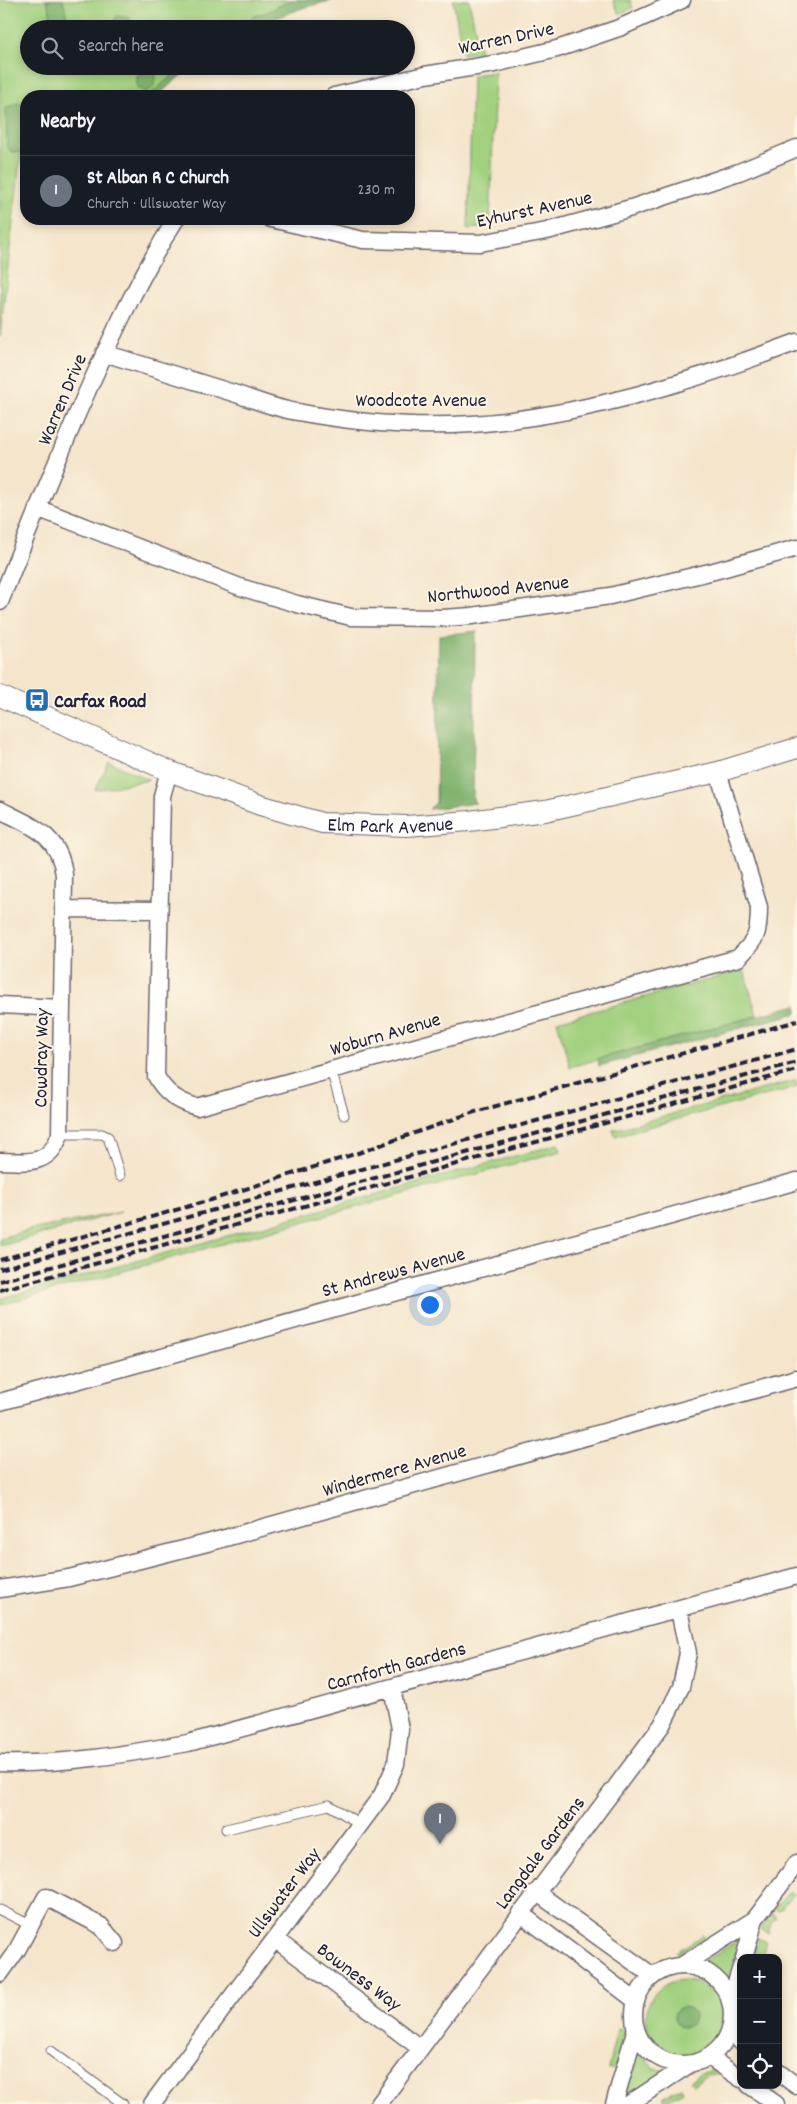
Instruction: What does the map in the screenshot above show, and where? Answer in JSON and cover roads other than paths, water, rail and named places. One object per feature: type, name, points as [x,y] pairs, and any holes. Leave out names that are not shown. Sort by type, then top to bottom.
[{"type":"street","name":"Warren Drive","points":[[360,90],[425,75],[494,64],[557,49],[619,28],[682,0]]},
{"type":"street","name":"Eyhurst Avenue","points":[[297,225],[363,240],[480,242],[547,231],[631,208],[739,172],[797,148]]},
{"type":"street","name":"Warren Drive","points":[[0,602],[37,508],[104,353],[145,270],[172,225]]},
{"type":"street","name":"Woodcote Avenue","points":[[104,353],[289,410],[346,420],[416,424],[472,424],[560,412],[640,394],[708,374],[797,342]]},
{"type":"street","name":"Northwood Avenue","points":[[37,508],[240,587],[296,604],[351,617],[443,618],[472,616],[610,596],[714,571],[797,548]]},
{"type":"street","name":"Elm Park Avenue","points":[[0,696],[169,772],[260,805],[322,822],[407,826],[470,821],[545,811],[718,772],[797,748]]},
{"type":"street","name":"Woburn Avenue","points":[[169,772],[162,796],[156,1076],[168,1093],[176,1100],[197,1106],[738,958],[752,944],[759,928],[759,907],[718,772]]},
{"type":"street","name":"Cowdray Way","points":[[0,810],[36,828],[51,840],[63,866],[60,1134],[53,1149],[41,1159],[28,1162],[0,1161]]},
{"type":"street","points":[[63,909],[159,910]]},
{"type":"street","points":[[0,1005],[62,1008]]},
{"type":"street","name":"St Andrews Avenue","points":[[0,1402],[797,1181]]},
{"type":"street","name":"Windermere Avenue","points":[[0,1589],[70,1578],[201,1544],[797,1378]]},
{"type":"street","name":"Carnforth Gardens","points":[[0,1763],[22,1764],[103,1758],[188,1743],[679,1610],[797,1576]]},
{"type":"street","name":"Langdale Gardens","points":[[379,2104],[662,1724],[682,1686],[688,1653],[679,1610]]},
{"type":"street","name":"Ullswater Way","points":[[152,2104],[382,1795],[396,1764],[400,1729],[392,1688]]},
{"type":"street","points":[[681,1966],[755,1919],[797,1863]]},
{"type":"street","points":[[536,1892],[653,1976]]},
{"type":"street","points":[[0,1974],[46,1897],[101,1926],[115,1943]]},
{"type":"street","points":[[520,1913],[636,2001]]},
{"type":"street","points":[[745,1954],[755,1919]]},
{"type":"street","name":"Bowness Way","points":[[275,1939],[420,2048]]},
{"type":"street","points":[[629,2104],[690,2064],[709,2057],[722,2045],[730,2029],[732,2016],[730,2002],[724,1987],[712,1976],[697,1968],[681,1966],[666,1969],[653,1976],[643,1987],[636,2001],[634,2014],[636,2028],[644,2044],[656,2056],[673,2063],[690,2064]]},
{"type":"street","points":[[730,2002],[737,1980]]},
{"type":"street","points":[[614,2104],[636,2028]]},
{"type":"street","points":[[730,2029],[737,2037]]},
{"type":"street","points":[[709,2057],[737,2076]]},
{"type":"street","points":[[782,2075],[797,2086]]},
{"type":"street","points":[[755,2089],[776,2104]]},
{"type":"lane","points":[[332,1070],[344,1115]]},
{"type":"lane","points":[[60,1134],[102,1134],[108,1137],[120,1176]]},
{"type":"lane","points":[[226,1829],[328,1806],[360,1824]]},
{"type":"lane","points":[[0,1910],[30,1926]]},
{"type":"lane","points":[[51,2051],[123,2104]]},
{"type":"railway","points":[[0,1260],[211,1200],[361,1152],[468,1114],[797,1021]]},
{"type":"railway","points":[[0,1269],[797,1049]]},
{"type":"railway","points":[[0,1281],[797,1062]]},
{"type":"railway","points":[[0,1290],[797,1070]]},
{"type":"place","name":"Carfax Road","points":[[37,700]]},
{"type":"place","name":"St Alban R C Church","points":[[440,1844]]}]
